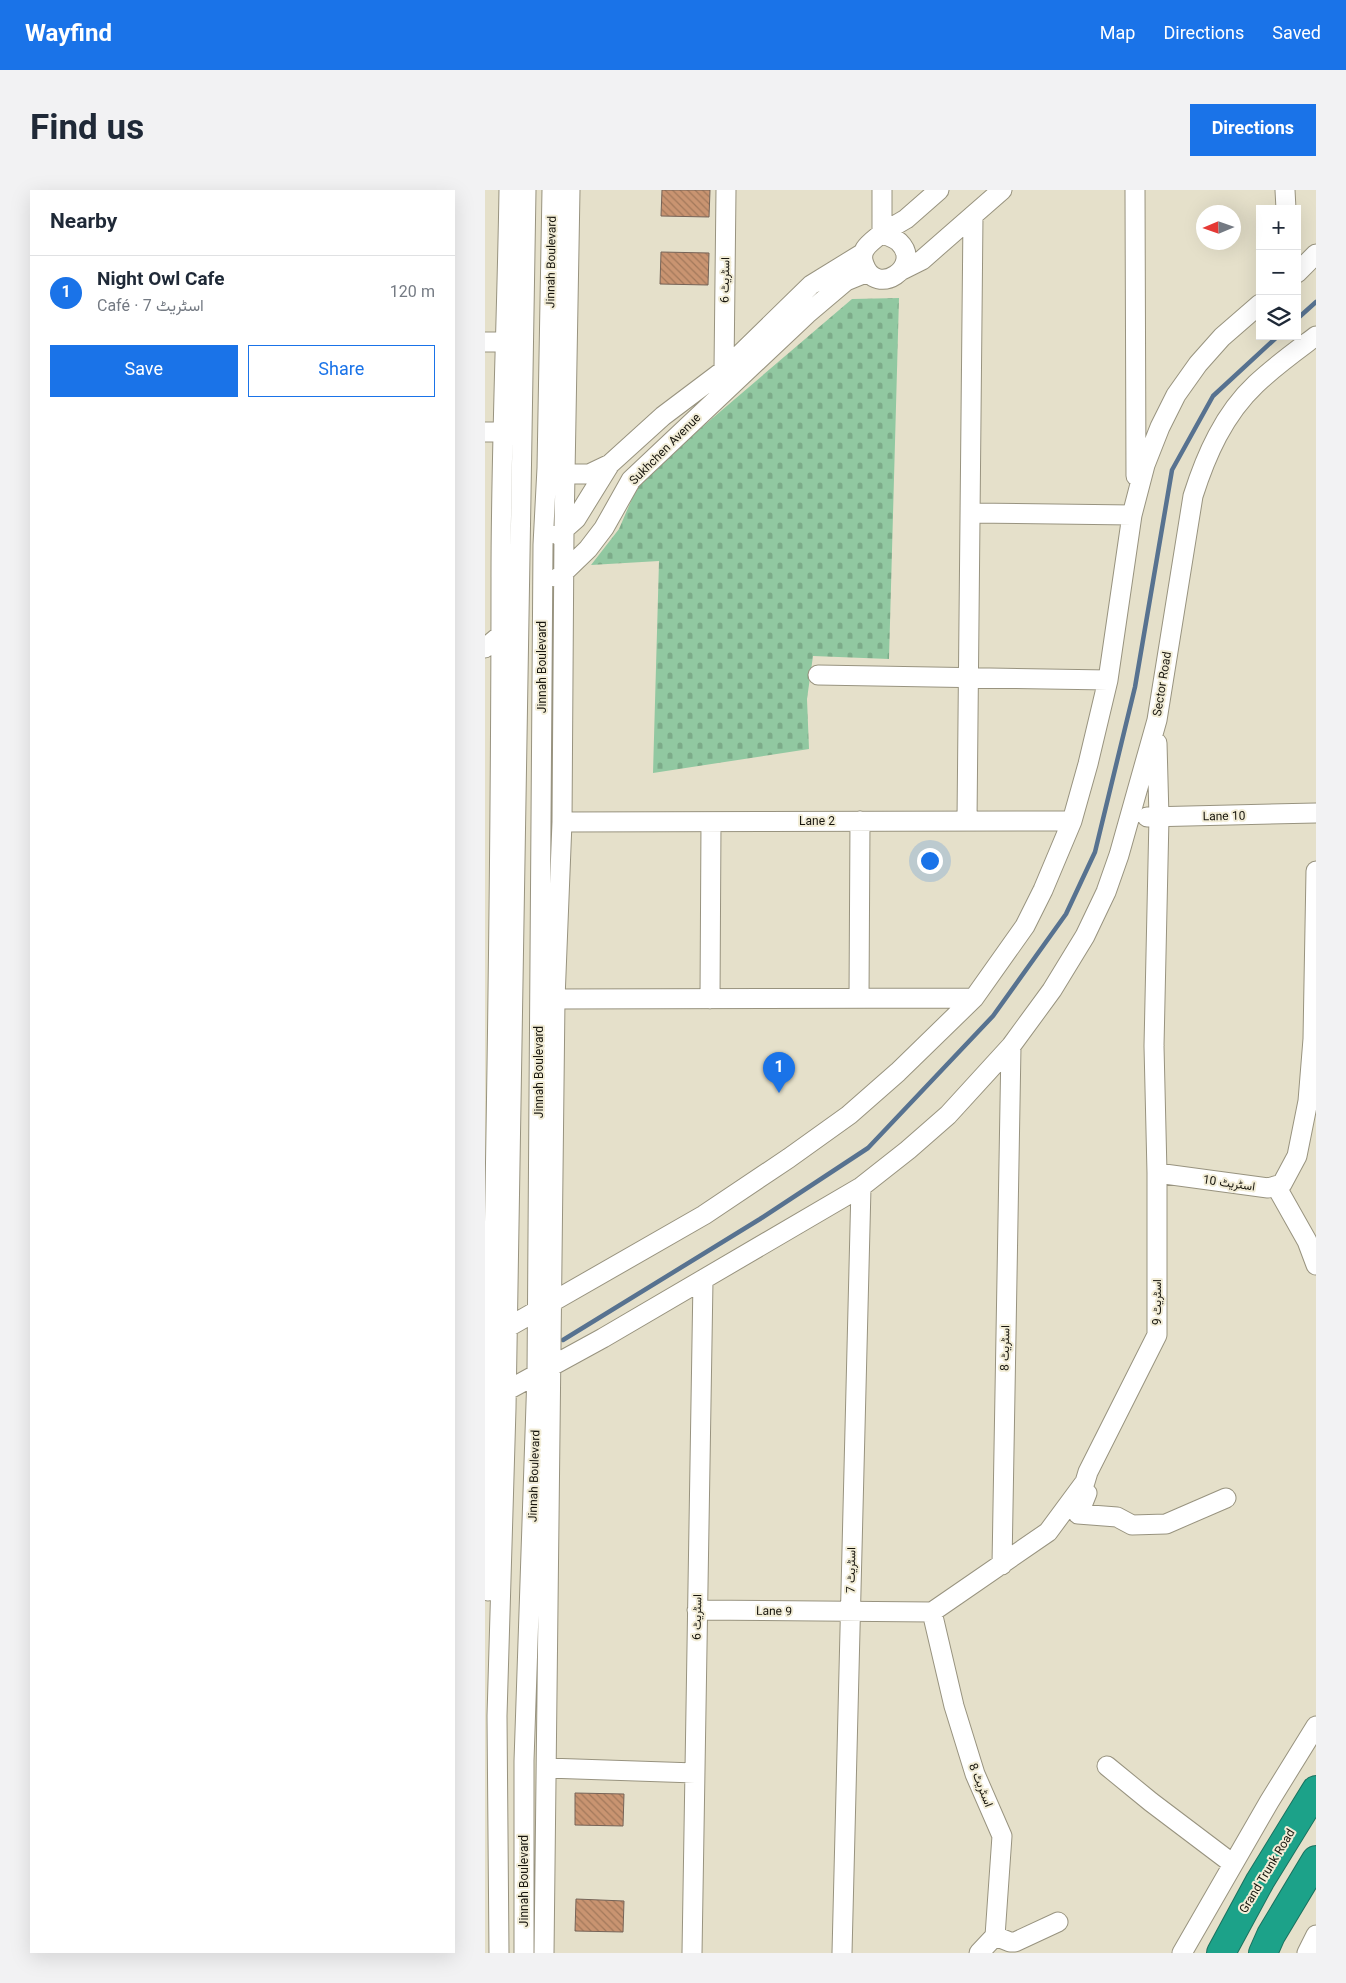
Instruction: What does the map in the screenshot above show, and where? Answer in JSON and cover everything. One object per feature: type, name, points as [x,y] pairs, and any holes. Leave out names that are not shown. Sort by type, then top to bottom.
[{"type":"highway","name":"Grand Trunk Road","points":[[1221,1953],[1260,1881],[1316,1790]]},
{"type":"highway","points":[[1263,1953],[1271,1935],[1316,1860]]},
{"type":"street","points":[[509,190],[501,576],[508,768],[492,842],[497,1075],[494,1335],[704,1215],[797,1153],[849,1115],[898,1072],[974,998],[1025,926],[1072,821],[1108,680],[1136,496],[1145,465],[1160,427],[1176,395],[1198,364],[1222,336],[1256,307]]},
{"type":"street","name":"Jinnah Boulevard","points":[[499,1953],[492,1882],[497,1716],[494,1335],[508,768],[519,619],[526,190]]},
{"type":"street","name":"Jinnah Boulevard","points":[[524,1953],[525,1760],[544,1370],[543,545],[547,468],[552,190]]},
{"type":"street","points":[[544,1308],[562,822],[564,531],[570,190]]},
{"type":"street","name":"اسٹریٹ 6","points":[[724,370],[726,190]]},
{"type":"street","points":[[882,190],[882,234],[895,239],[903,247],[906,258],[902,270]]},
{"type":"street","name":"Sukhchen Avenue","points":[[485,590],[501,576],[564,531],[581,512],[610,464],[663,416],[724,370],[811,285],[863,253],[870,241],[906,219],[939,190]]},
{"type":"street","points":[[863,253],[863,260],[868,272],[873,276],[885,279],[891,278],[922,260],[1003,190]]},
{"type":"street","points":[[1135,190],[1136,496]]},
{"type":"street","points":[[1285,190],[1286,205]]},
{"type":"street","points":[[967,821],[973,216]]},
{"type":"street","points":[[1301,269],[1316,254]]},
{"type":"street","name":"Sukhchen Avenue","points":[[485,648],[519,619],[543,591],[588,549],[604,528],[631,480],[807,314],[846,281],[868,272]]},
{"type":"street","name":"Sector Road","points":[[494,1397],[703,1280],[861,1187],[908,1150],[947,1115],[1011,1046],[1052,990],[1085,936],[1106,892],[1131,818],[1157,720],[1193,496],[1203,466],[1216,438],[1236,406],[1255,384],[1316,336]]},
{"type":"street","points":[[485,342],[506,342]]},
{"type":"street","points":[[485,432],[504,431]]},
{"type":"street","points":[[565,474],[589,474],[610,464]]},
{"type":"street","points":[[970,513],[1132,515]]},
{"type":"street","points":[[818,675],[1108,680]]},
{"type":"street","name":"اسٹریٹ 9","points":[[1002,1565],[1048,1532],[1085,1482],[1088,1472],[1157,1335],[1157,1173],[1154,1046],[1159,817],[1157,720]]},
{"type":"street","points":[[542,766],[561,769]]},
{"type":"street","name":"Lane 10","points":[[1131,818],[1316,813]]},
{"type":"street","points":[[859,998],[860,821]]},
{"type":"street","name":"Lane 2","points":[[562,822],[1072,821]]},
{"type":"street","points":[[710,999],[711,822]]},
{"type":"street","points":[[1316,871],[1313,1039],[1308,1101],[1297,1156],[1282,1184],[1276,1186],[1307,1241],[1316,1265]]},
{"type":"street","points":[[555,999],[974,998]]},
{"type":"street","name":"اسٹریٹ 8","points":[[1002,1565],[1011,1046]]},
{"type":"street","name":"اسٹریٹ 10","points":[[1157,1173],[1268,1188],[1276,1186]]},
{"type":"street","name":"اسٹریٹ 7","points":[[842,1953],[861,1187]]},
{"type":"street","name":"اسٹریٹ 6","points":[[692,1953],[703,1280]]},
{"type":"street","points":[[544,1370],[547,1768],[544,1953]]},
{"type":"street","points":[[485,1737],[494,1397]]},
{"type":"street","points":[[1085,1482],[1087,1488],[1086,1497],[1077,1509],[1078,1514],[1117,1518],[1132,1525],[1166,1524],[1226,1498]]},
{"type":"street","points":[[850,1612],[932,1612],[1002,1565]]},
{"type":"street","name":"Lane 9","points":[[697,1610],[850,1612]]},
{"type":"street","name":"اسٹریٹ 8","points":[[932,1612],[954,1706],[972,1766],[1002,1836],[995,1936]]},
{"type":"street","points":[[1182,1953],[1316,1726]]},
{"type":"street","points":[[1107,1766],[1233,1864]]},
{"type":"street","points":[[547,1768],[695,1773]]},
{"type":"street","points":[[525,1882],[545,1883]]},
{"type":"street","points":[[979,1953],[995,1936],[1015,1942],[1058,1922]]},
{"type":"street","points":[[1307,1953],[1316,1936]]},
{"type":"green space","points":[[899,298],[889,659],[813,656],[807,699],[809,749],[653,773],[659,561],[591,565],[619,529],[640,480],[852,299]]},
{"type":"building","points":[[662,190],[710,190],[709,217],[661,216]]},
{"type":"building","points":[[661,252],[709,253],[708,285],[660,284]]},
{"type":"building","points":[[575,1793],[624,1794],[623,1826],[575,1825]]},
{"type":"building","points":[[576,1899],[624,1901],[623,1932],[575,1931]]},
{"type":"waterway","points":[[1301,315],[1316,302]]},
{"type":"waterway","points":[[563,1340],[760,1219],[868,1148],[993,1016],[1066,914],[1095,852],[1135,687],[1172,470],[1213,396],[1274,340]]},
{"type":"place","name":"Night Owl Cafe","points":[[779,1093]]}]
